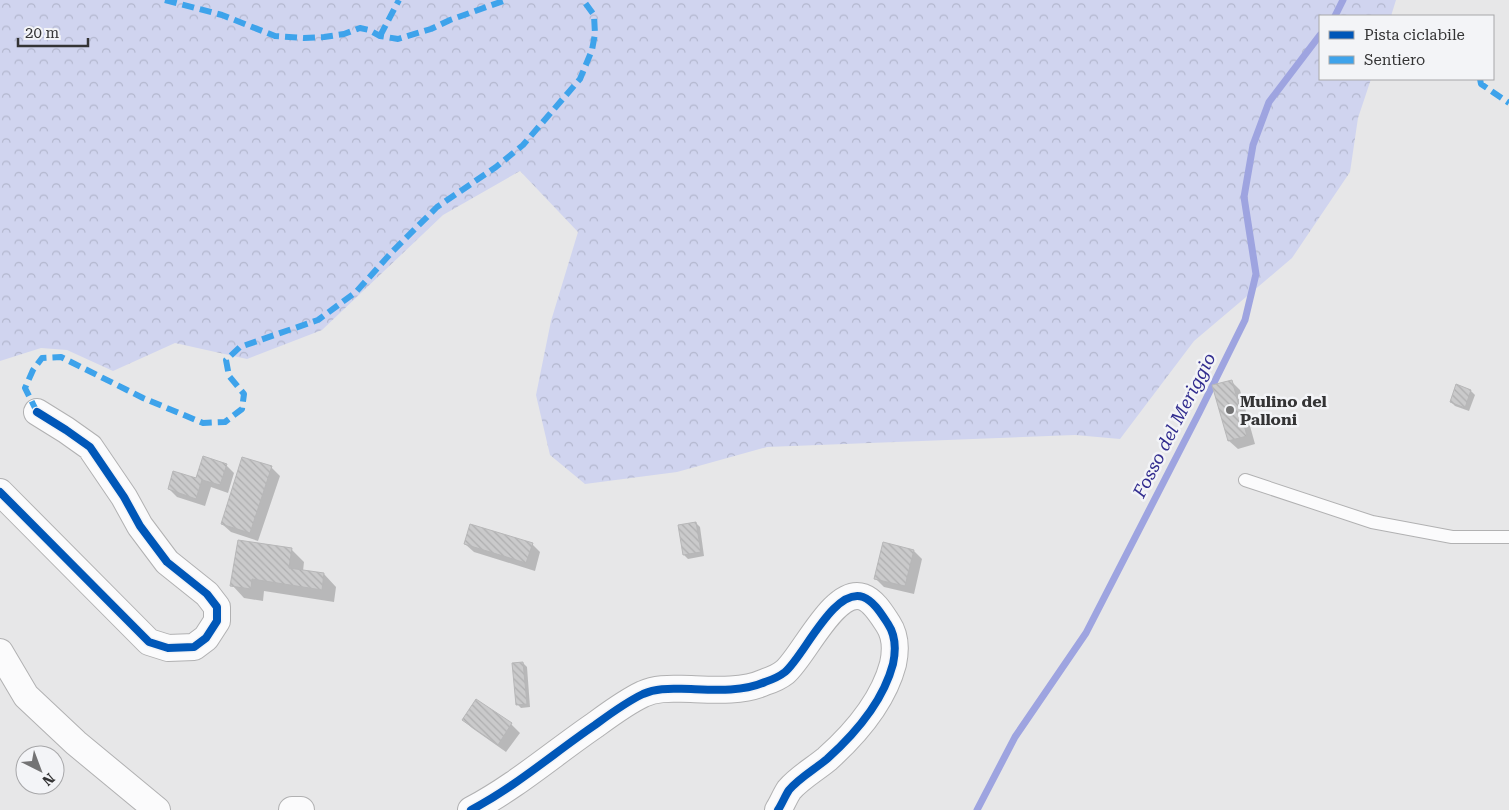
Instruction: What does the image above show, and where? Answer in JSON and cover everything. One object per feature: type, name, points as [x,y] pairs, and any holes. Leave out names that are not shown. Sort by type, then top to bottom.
[{"type":"street","points":[[0,492],[149,642],[168,648],[194,647],[206,638],[217,621],[217,607],[207,594],[167,562],[140,526],[124,497],[90,447],[37,412]]},
{"type":"street","points":[[471,810],[518,781],[551,755],[616,710],[643,694],[661,688],[749,688],[764,683],[785,672],[829,613],[842,600],[853,596],[863,597],[871,602],[890,627],[896,642],[893,664],[882,692],[871,712],[828,758],[789,790],[778,810]]},
{"type":"street","points":[[0,652],[26,696],[76,742],[158,810]]},
{"type":"street","points":[[292,810],[301,810]]},
{"type":"lane","points":[[1245,480],[1372,522],[1452,537],[1509,537]]},
{"type":"green space","points":[[0,0],[1396,0],[1391,15],[1319,15],[1319,80],[1371,80],[1358,118],[1350,172],[1292,258],[1194,341],[1120,439],[1075,435],[767,447],[677,472],[585,484],[550,455],[536,395],[551,321],[578,232],[520,171],[443,215],[322,330],[247,359],[175,343],[113,371],[67,350],[41,348],[0,361]]},
{"type":"building","name":"Mulino del Palloni","points":[[1232,380],[1247,436],[1228,441],[1212,385]]},
{"type":"building","points":[[1456,384],[1471,390],[1465,408],[1450,402]]},
{"type":"building","points":[[203,456],[227,464],[220,485],[202,480],[196,499],[168,489],[173,471],[196,478]]},
{"type":"building","points":[[242,457],[272,466],[250,533],[221,524]]},
{"type":"building","points":[[696,522],[701,552],[683,555],[678,525]]},
{"type":"building","points":[[470,524],[533,543],[526,563],[464,544]]},
{"type":"building","points":[[238,540],[292,548],[289,568],[324,573],[322,590],[252,579],[251,589],[230,586]]},
{"type":"building","points":[[883,542],[914,550],[905,586],[874,579]]},
{"type":"building","points":[[523,662],[527,704],[516,705],[512,663]]},
{"type":"building","points":[[476,699],[512,723],[498,745],[462,720]]},
{"type":"waterway","name":"Fosso del Meriggio","points":[[1336,15],[1343,0]]},
{"type":"waterway","name":"Fosso del Meriggio","points":[[977,810],[1015,737],[1086,633],[1245,320],[1256,274],[1244,197],[1253,145],[1269,102],[1319,36]]},
{"type":"marked path","points":[[165,0],[222,15],[275,36],[324,37],[344,34],[360,28],[380,36],[398,39],[431,29],[450,20],[506,0]]},
{"type":"marked path","points":[[380,36],[399,0]]},
{"type":"marked path","points":[[37,412],[25,388],[33,370],[42,358],[61,357],[143,398],[203,423],[225,422],[242,409],[244,394],[229,376],[226,360],[240,347],[318,320],[356,292],[392,252],[437,207],[496,167],[523,145],[580,79],[592,50],[595,34],[594,15],[583,0]]},
{"type":"marked path","points":[[1480,80],[1481,84],[1509,103]]},
{"type":"cycle path","points":[[0,492],[149,642],[168,648],[194,647],[206,638],[217,621],[217,607],[207,594],[167,562],[140,526],[124,497],[90,447],[37,412]]},
{"type":"cycle path","points":[[471,810],[503,791],[612,712],[643,694],[666,689],[738,689],[756,685],[778,676],[793,664],[820,625],[841,602],[852,597],[863,597],[877,609],[893,633],[895,654],[883,691],[858,728],[827,759],[793,786],[778,810]]},
{"type":"place","name":"Mulino del Palloni","points":[[1230,410]]}]
